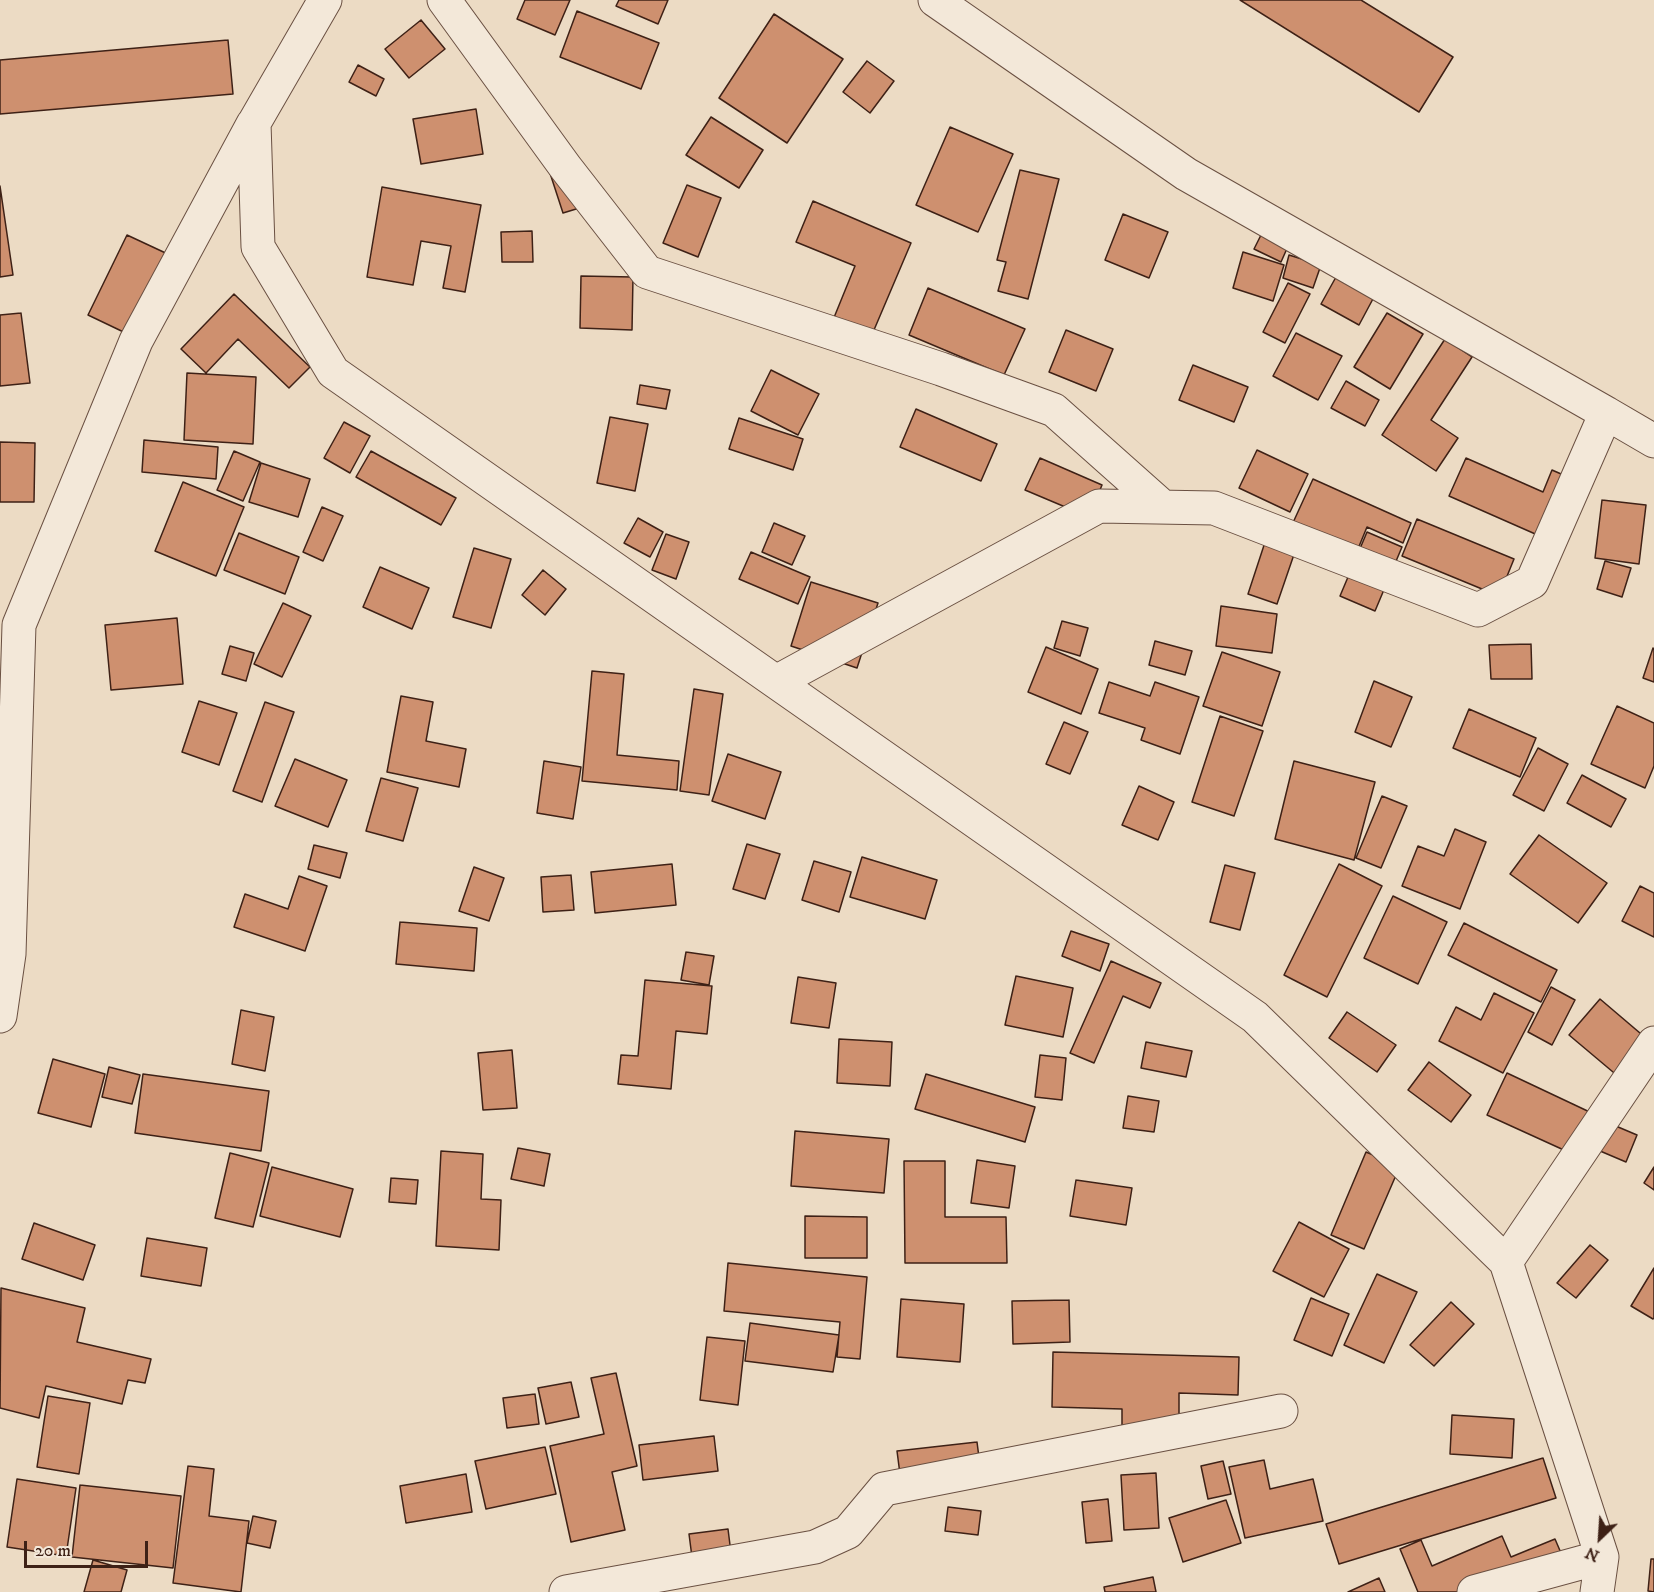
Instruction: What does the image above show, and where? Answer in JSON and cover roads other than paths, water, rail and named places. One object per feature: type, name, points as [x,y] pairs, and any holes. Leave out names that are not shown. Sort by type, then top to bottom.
[{"type":"street","points":[[0,1017],[4,955],[9,621],[136,341],[254,123],[324,0]]},
{"type":"street","points":[[444,0],[566,168],[647,272],[941,369],[1054,410],[1164,507]]},
{"type":"street","points":[[935,0],[1186,174],[1654,441]]},
{"type":"street","points":[[254,123],[258,247],[333,372],[1255,1017],[1506,1262],[1602,1557],[1597,1592]]},
{"type":"street","points":[[776,682],[1099,506],[1214,508],[1478,610],[1532,582],[1606,413]]},
{"type":"street","points":[[1506,1262],[1653,1046]]},
{"type":"street","points":[[566,1592],[815,1547],[848,1532],[884,1489],[1281,1411]]},
{"type":"street","points":[[1474,1592],[1602,1557]]}]
